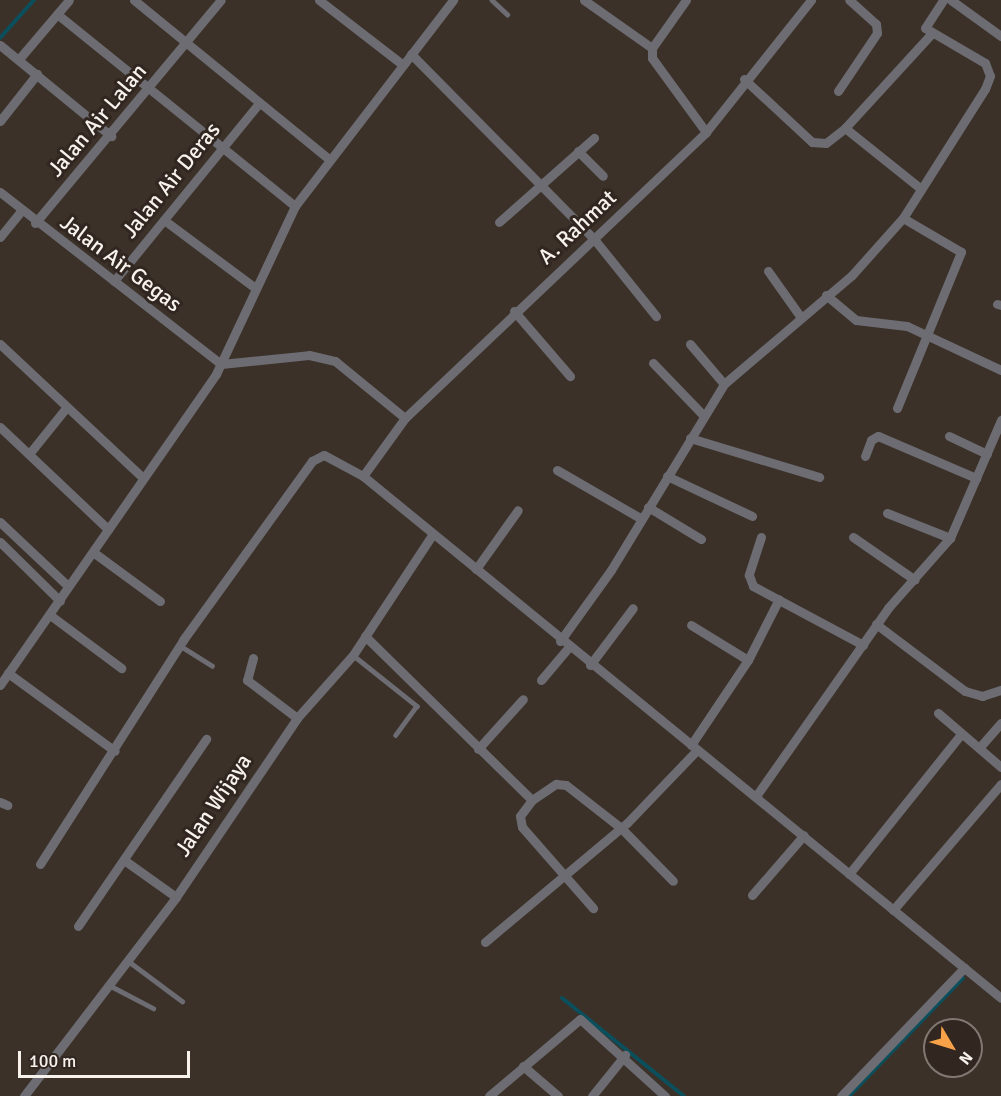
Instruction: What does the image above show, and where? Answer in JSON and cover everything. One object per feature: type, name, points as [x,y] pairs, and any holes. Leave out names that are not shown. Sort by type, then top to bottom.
[{"type":"street","points":[[15,56],[69,0]]},
{"type":"street","points":[[134,0],[330,160]]},
{"type":"street","name":"Jalan Air Lalan","points":[[35,222],[111,136],[221,0]]},
{"type":"street","points":[[319,0],[403,65]]},
{"type":"street","points":[[0,685],[221,364],[254,287],[295,206],[453,0]]},
{"type":"street","points":[[584,0],[652,48],[659,69],[706,132]]},
{"type":"street","points":[[652,48],[686,0]]},
{"type":"street","name":"A. Rahmat","points":[[363,476],[405,418],[514,311],[594,239],[706,132],[744,79],[811,0]]},
{"type":"street","points":[[838,91],[877,33],[876,24],[849,0]]},
{"type":"street","points":[[560,641],[642,519],[703,415],[724,384],[826,295],[903,218],[990,76],[985,63],[931,34],[925,22],[943,0]]},
{"type":"street","points":[[951,0],[1001,36]]},
{"type":"street","points":[[57,14],[295,206]]},
{"type":"street","points":[[744,79],[812,142],[826,143],[845,128],[931,34]]},
{"type":"street","points":[[0,45],[111,136]]},
{"type":"street","points":[[411,54],[536,185],[594,239],[657,316]]},
{"type":"street","points":[[0,121],[37,75]]},
{"type":"street","name":"Jalan Air Deras","points":[[114,281],[259,103]]},
{"type":"street","points":[[845,128],[920,188]]},
{"type":"street","points":[[500,222],[536,185],[594,138]]},
{"type":"street","points":[[578,151],[603,176]]},
{"type":"street","name":"Jalan Air Gegas","points":[[0,192],[21,212],[221,364]]},
{"type":"street","points":[[0,237],[21,212]]},
{"type":"street","points":[[897,408],[961,252],[903,218]]},
{"type":"street","points":[[164,220],[254,287]]},
{"type":"street","points":[[768,271],[800,316]]},
{"type":"street","points":[[826,295],[856,320],[907,326],[1001,370]]},
{"type":"street","points":[[514,311],[570,376]]},
{"type":"street","points":[[0,344],[143,478]]},
{"type":"street","points":[[690,344],[724,384]]},
{"type":"street","points":[[221,364],[309,355],[335,361],[405,418]]},
{"type":"street","points":[[653,363],[703,415]]},
{"type":"street","points":[[29,454],[66,408]]},
{"type":"street","points":[[756,796],[876,624],[950,538],[1001,422]]},
{"type":"street","points":[[0,427],[108,529]]},
{"type":"street","points":[[865,456],[878,436],[976,478]]},
{"type":"street","points":[[949,436],[987,454]]},
{"type":"street","points":[[690,438],[819,477]]},
{"type":"street","points":[[40,864],[115,751],[179,645],[318,456],[328,456],[363,476],[568,648],[756,796],[1001,998]]},
{"type":"street","points":[[557,470],[642,519]]},
{"type":"street","points":[[667,476],[752,516]]},
{"type":"street","points":[[648,507],[701,539]]},
{"type":"street","points":[[476,569],[518,510]]},
{"type":"street","points":[[887,513],[950,538]]},
{"type":"street","points":[[0,522],[68,586]]},
{"type":"street","name":"Jalan Wijaya","points":[[24,1096],[176,897],[297,718],[353,655],[432,535]]},
{"type":"street","points":[[761,537],[749,579],[779,599],[863,645]]},
{"type":"street","points":[[853,537],[915,580]]},
{"type":"street","points":[[0,542],[60,601]]},
{"type":"street","points":[[93,552],[160,602]]},
{"type":"street","points":[[485,942],[621,828],[694,748],[748,660],[779,599]]},
{"type":"street","points":[[590,665],[633,609]]},
{"type":"street","points":[[50,615],[122,668]]},
{"type":"street","points":[[876,624],[965,691],[982,696],[1001,690]]},
{"type":"street","points":[[692,625],[748,660]]},
{"type":"street","points":[[365,636],[532,800]]},
{"type":"street","points":[[541,680],[568,648]]},
{"type":"street","points":[[253,658],[246,680],[297,718]]},
{"type":"street","points":[[8,674],[115,751]]},
{"type":"street","points":[[478,749],[522,699]]},
{"type":"street","points":[[938,713],[1001,767]]},
{"type":"street","points":[[979,748],[1001,723]]},
{"type":"street","points":[[849,874],[961,734]]},
{"type":"street","points":[[78,926],[206,739]]},
{"type":"street","points":[[593,908],[567,872],[519,822],[532,800],[556,784],[566,784],[621,828],[673,881]]},
{"type":"street","points":[[893,910],[1001,784]]},
{"type":"street","points":[[752,895],[804,835]]},
{"type":"street","points":[[124,860],[176,897]]},
{"type":"street","points":[[841,1096],[964,968]]},
{"type":"street","points":[[489,1096],[575,1020],[590,1023],[665,1096]]},
{"type":"street","points":[[592,1096],[625,1055]]},
{"type":"street","points":[[523,1066],[558,1096]]},
{"type":"lane","points":[[492,0],[507,14]]},
{"type":"lane","points":[[179,645],[212,666]]},
{"type":"lane","points":[[353,655],[417,706],[396,735]]},
{"type":"lane","points":[[128,960],[182,1001]]},
{"type":"lane","points":[[108,985],[153,1008]]},
{"type":"waterway","points":[[0,38],[34,0]]},
{"type":"waterway","points":[[849,1096],[963,978]]},
{"type":"waterway","points":[[562,998],[684,1096]]}]
